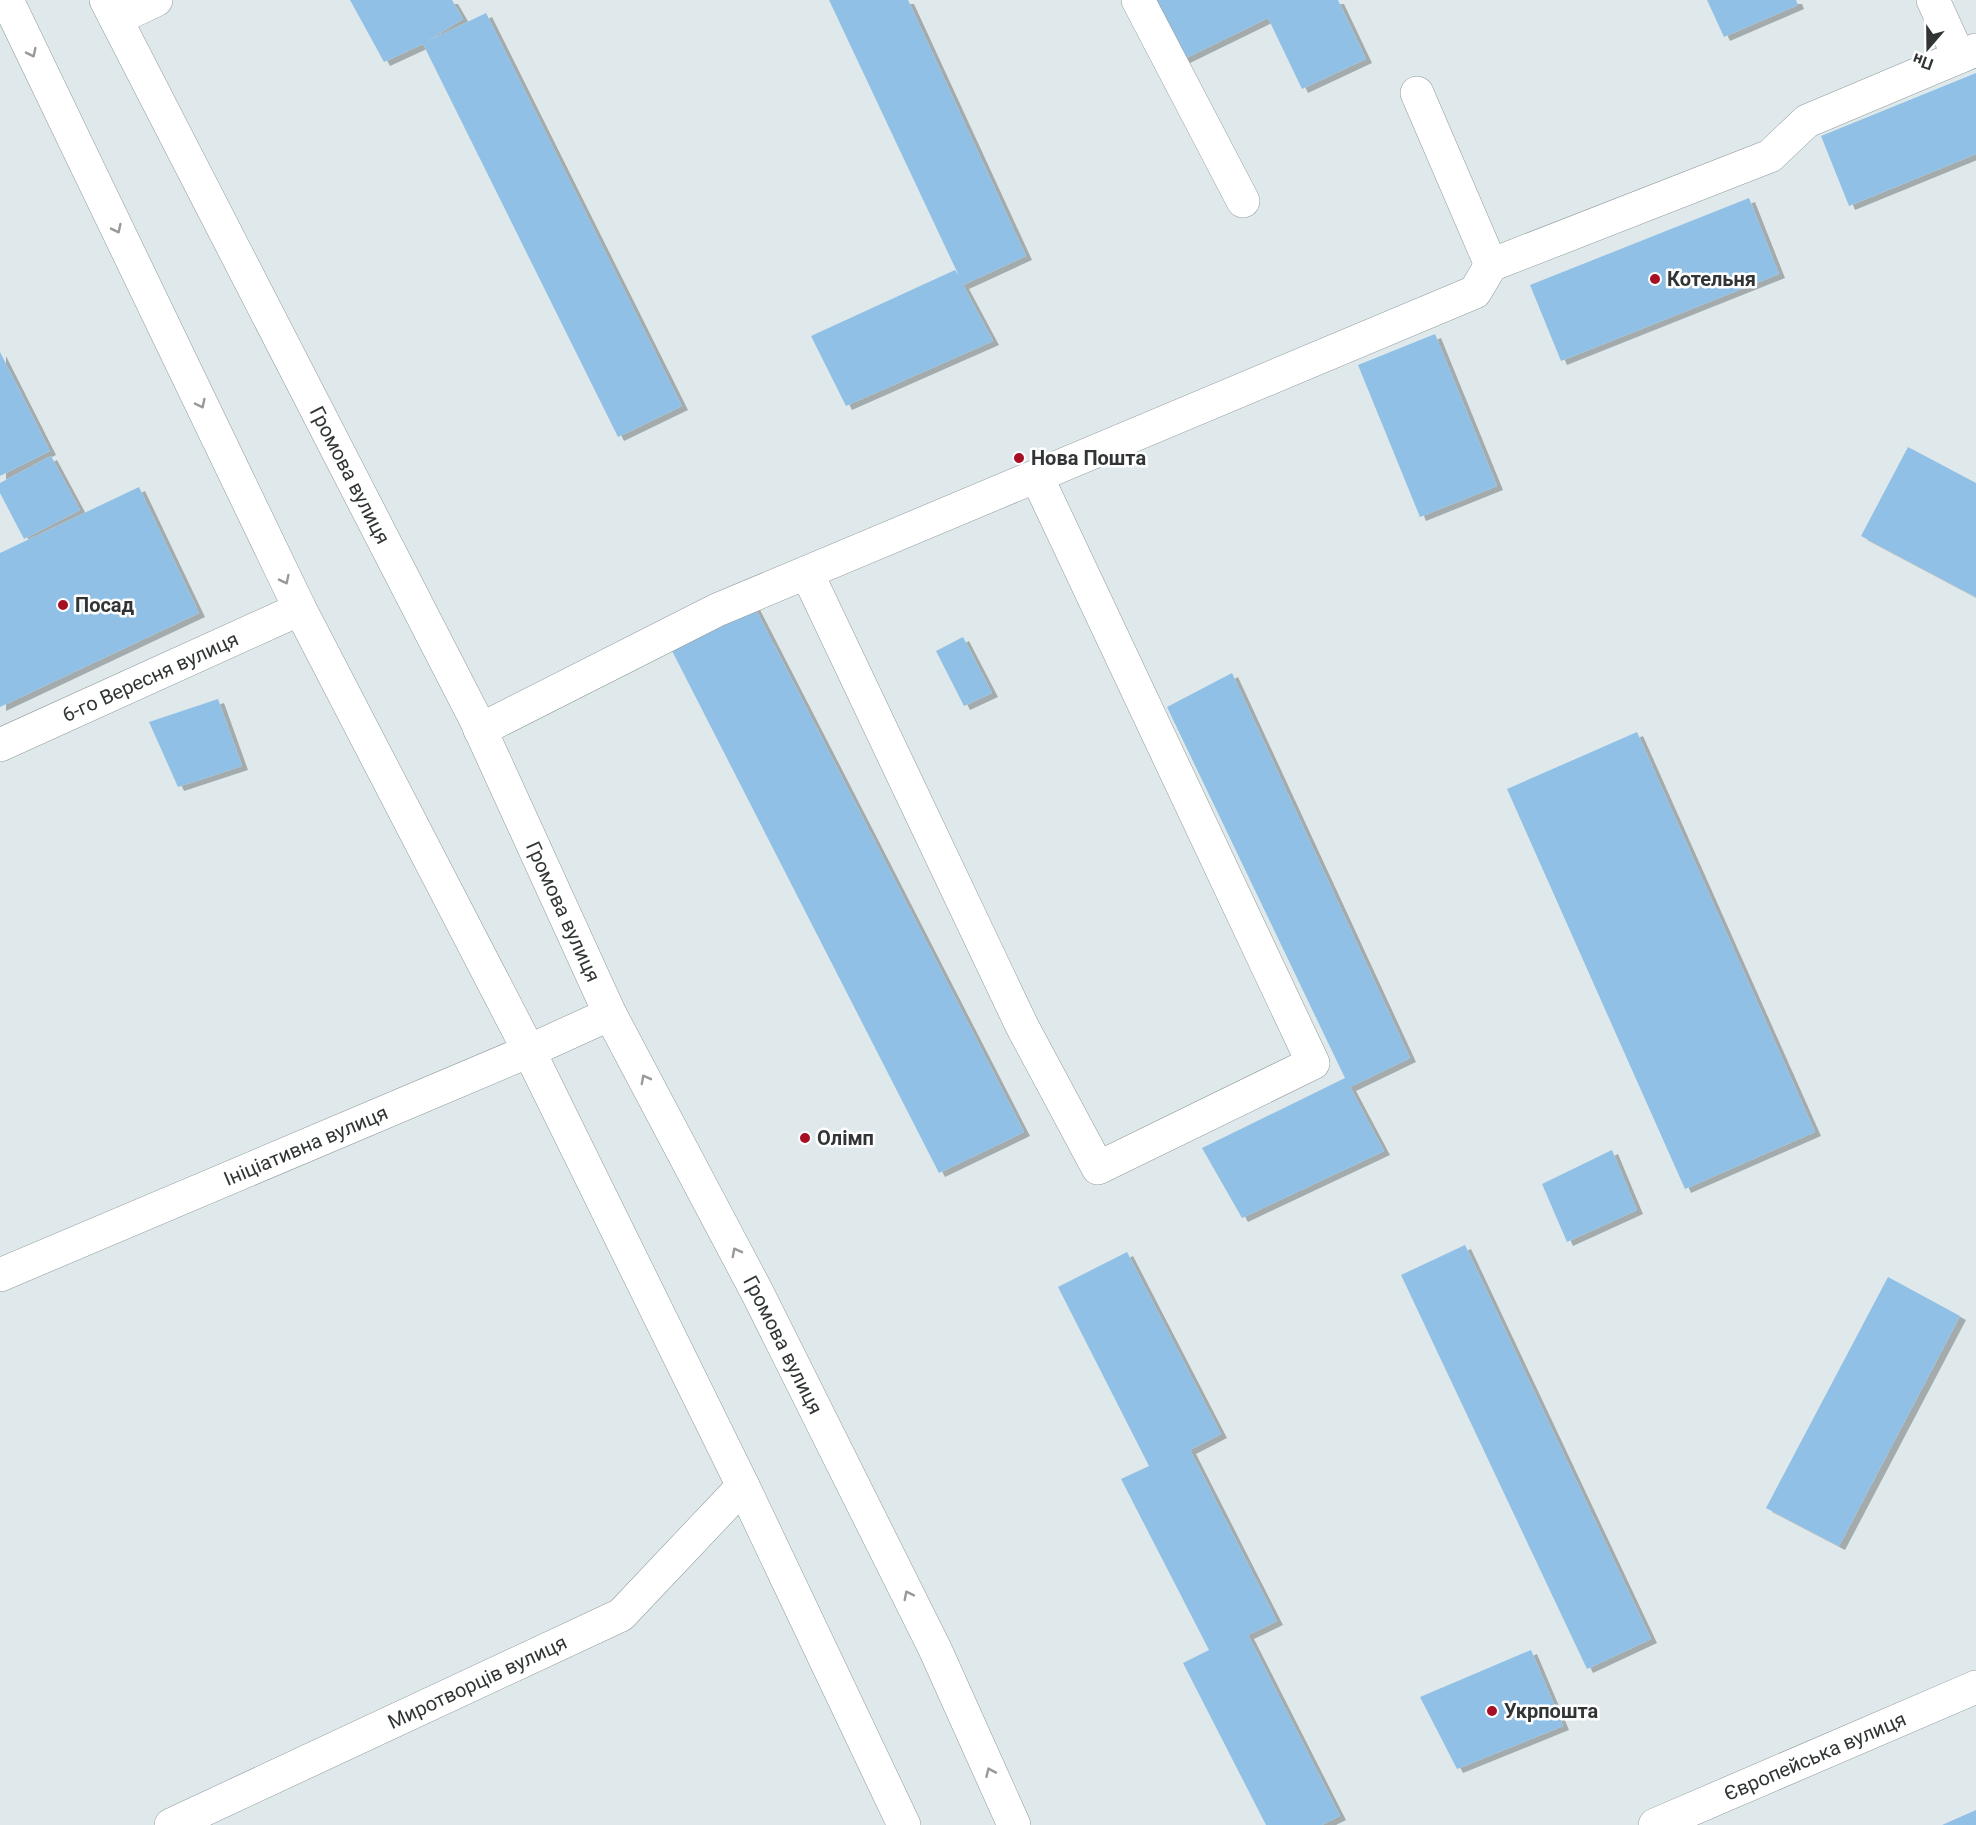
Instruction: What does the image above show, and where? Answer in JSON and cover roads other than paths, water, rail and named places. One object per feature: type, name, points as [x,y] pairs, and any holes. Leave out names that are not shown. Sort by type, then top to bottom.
[{"type":"street","points":[[7,0],[300,609],[529,1051],[743,1486],[904,1825]]},
{"type":"street","points":[[111,10],[156,0]]},
{"type":"street","points":[[1138,0],[1243,201]]},
{"type":"street","points":[[480,730],[717,610],[1475,292],[1491,265],[1770,156],[1807,120],[1967,54],[1934,0]]},
{"type":"street","name":"Громова вулиця","points":[[111,10],[480,730],[610,1014],[758,1294],[935,1649],[1014,1825]]},
{"type":"street","points":[[1417,93],[1491,265]]},
{"type":"street","points":[[807,573],[1022,1026],[1098,1168],[1313,1064],[1037,477]]},
{"type":"street","name":"6-го Вересня вулиця","points":[[0,744],[300,609]]},
{"type":"street","name":"Ініціативна вулиця","points":[[0,1275],[529,1051],[610,1014]]},
{"type":"street","name":"Миротворців вулиця","points":[[171,1825],[621,1615],[743,1486]]},
{"type":"street","name":"Європейська вулиця","points":[[1654,1825],[1976,1687]]},
{"type":"place","name":"Котельня","points":[[1655,279]]},
{"type":"place","name":"Нова Пошта","points":[[1019,458]]},
{"type":"place","name":"Посад","points":[[63,605]]},
{"type":"place","name":"Олімп","points":[[805,1138]]},
{"type":"place","name":"Укрпошта","points":[[1492,1711]]}]
